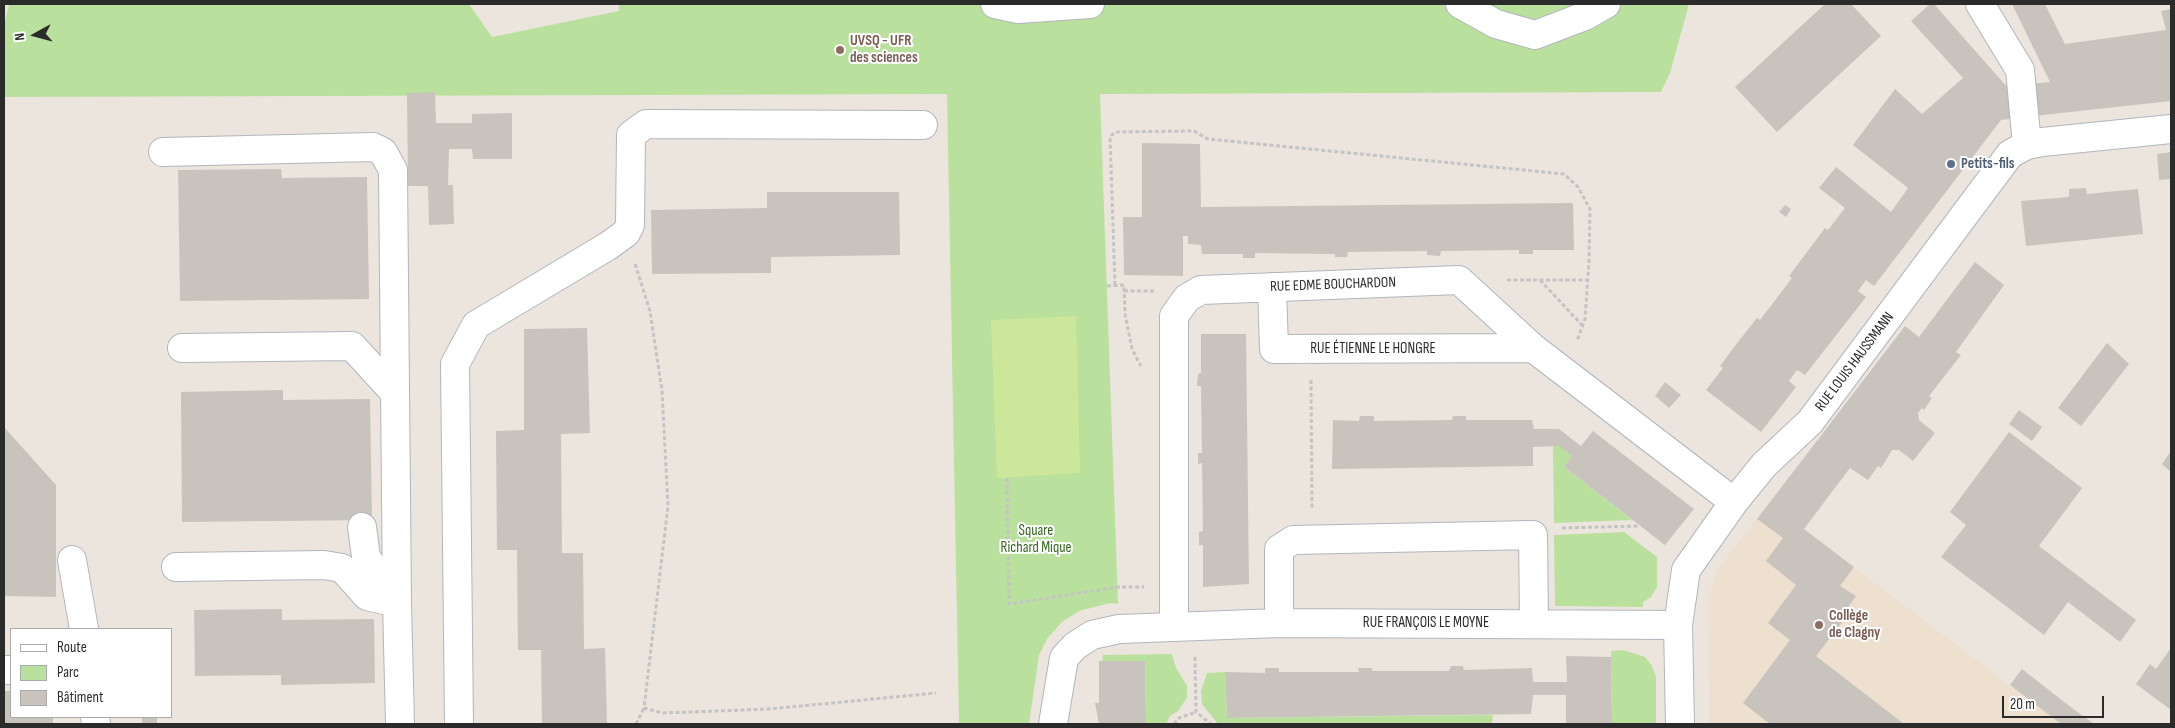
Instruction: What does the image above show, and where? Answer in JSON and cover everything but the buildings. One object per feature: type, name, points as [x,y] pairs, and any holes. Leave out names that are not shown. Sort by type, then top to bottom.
[{"type":"street","points":[[995,4],[1018,10],[1090,4]]},
{"type":"street","points":[[1460,4],[1496,24],[1535,35],[1585,16],[1606,4]]},
{"type":"street","points":[[1980,4],[2020,70],[2023,86],[2027,145]]},
{"type":"street","points":[[459,724],[455,364],[476,325],[626,233],[630,224],[631,136],[646,124],[923,125]]},
{"type":"street","name":"RUE LOUIS HAUSSMANN","points":[[1680,724],[1678,624],[1686,570],[1734,502],[1764,464],[1810,422],[2010,154],[2027,145],[2171,129]]},
{"type":"street","points":[[163,152],[373,147],[383,152],[393,170],[400,724]]},
{"type":"street","points":[[1459,280],[1533,348],[1734,502]]},
{"type":"street","name":"RUE EDME BOUCHARDON","points":[[1164,626],[1174,588],[1174,316],[1187,298],[1201,290],[1459,280]]},
{"type":"street","name":"RUE ÉTIENNE LE HONGRE","points":[[1272,287],[1274,349],[1533,348]]},
{"type":"street","points":[[182,348],[352,346],[395,393]]},
{"type":"street","points":[[362,527],[366,557],[397,602]]},
{"type":"street","points":[[1279,623],[1279,549],[1293,540],[1533,535],[1534,622]]},
{"type":"street","points":[[72,560],[84,628]]},
{"type":"street","points":[[176,567],[324,566],[342,568],[367,596],[397,602]]},
{"type":"street","name":"RUE FRANÇOIS LE MOYNE","points":[[1053,724],[1064,658],[1075,646],[1092,635],[1119,629],[1279,623],[1534,622],[1678,624]]},
{"type":"path","points":[[1115,285],[1110,137],[1115,132],[1194,131],[1208,139],[1564,174],[1578,187],[1590,209],[1588,280],[1584,319],[1566,373]]},
{"type":"path","points":[[626,233],[650,311],[662,391],[668,506],[644,708],[636,724]]},
{"type":"path","points":[[1459,280],[1588,280]]},
{"type":"path","points":[[1540,280],[1582,325]]},
{"type":"path","points":[[1107,286],[1124,285],[1125,314],[1132,349],[1144,372],[1174,397]]},
{"type":"path","points":[[1311,349],[1312,539]]},
{"type":"path","points":[[1007,478],[1009,604],[1118,587],[1174,588]]},
{"type":"path","points":[[1533,535],[1554,528],[1640,526]]},
{"type":"path","points":[[1195,649],[1196,712]]},
{"type":"path","points":[[644,708],[663,713],[769,709],[936,693]]},
{"type":"path","points":[[1174,724],[1179,718],[1196,712]]},
{"type":"path","points":[[1196,712],[1211,724]]},
{"type":"shaded area","name":"Collège de Clagny","points":[[1769,503],[2061,724],[1709,724],[1708,600],[1717,570]]},
{"type":"green space","name":"UVSQ - UFR des sciences","points":[[9,4],[469,4],[492,37],[619,11],[619,4],[1689,4],[1670,73],[1661,92],[1100,94],[1118,604],[1110,603],[1079,611],[1062,622],[1047,639],[1039,655],[1029,724],[959,724],[947,94],[4,97],[4,26]]},
{"type":"green space","points":[[1076,316],[1080,473],[997,478],[991,320]]},
{"type":"green space","points":[[1553,446],[1559,446],[1572,456],[1564,467],[1632,520],[1554,523]]},
{"type":"green space","points":[[1624,532],[1657,557],[1657,587],[1651,597],[1643,602],[1643,607],[1555,606],[1554,535]]},
{"type":"green space","points":[[1623,650],[1645,657],[1652,666],[1656,677],[1656,724],[1612,724],[1611,651]]},
{"type":"green space","points":[[1172,654],[1176,668],[1187,686],[1187,698],[1178,711],[1170,716],[1166,724],[1146,724],[1145,661],[1102,661],[1103,655]]},
{"type":"green space","points":[[1225,672],[1227,718],[1493,715],[1492,724],[1218,724],[1202,704],[1201,691],[1207,673]]},
{"type":"place","name":"UVSQ - UFR des sciences","points":[[840,50]]},
{"type":"place","name":"Petits-fils","points":[[1951,164]]},
{"type":"place","name":"Collège de Clagny","points":[[1819,625]]},
{"type":"park label","name":"Square Richard Mique","points":[[1036,540]]}]
